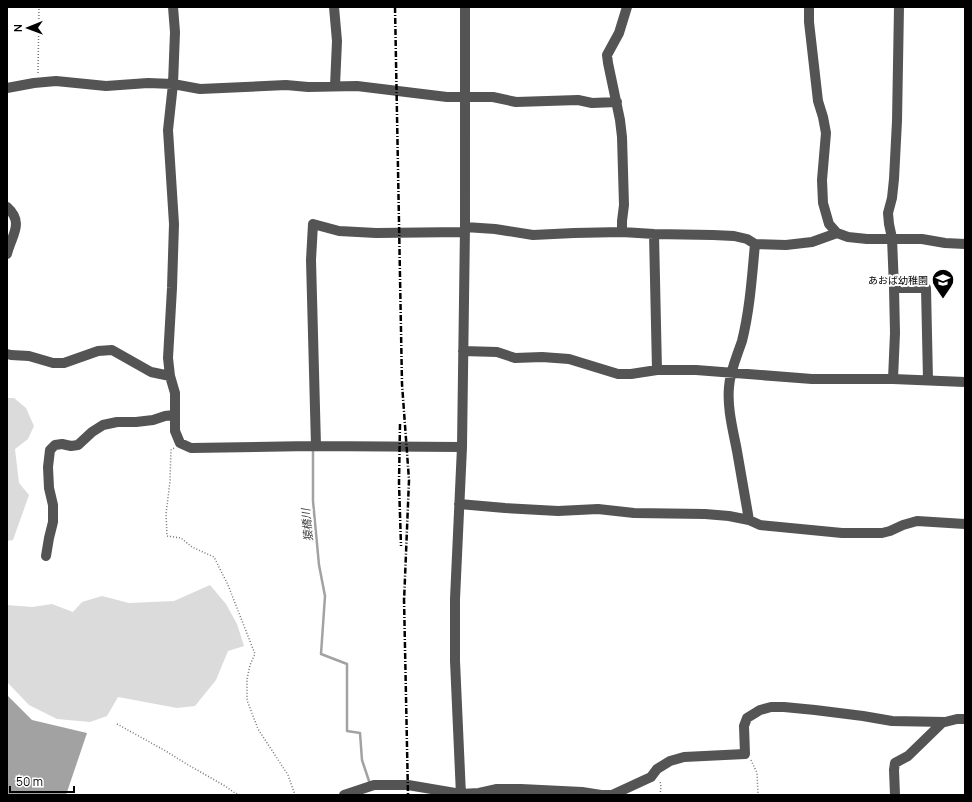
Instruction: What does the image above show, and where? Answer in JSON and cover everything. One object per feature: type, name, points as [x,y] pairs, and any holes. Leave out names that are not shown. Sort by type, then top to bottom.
[{"type":"street","points":[[173,7],[175,32],[173,84],[168,130],[174,224],[168,358],[170,376],[175,393],[175,431],[180,443],[192,448],[314,446],[462,447]]},
{"type":"street","points":[[334,7],[337,41],[334,86]]},
{"type":"street","points":[[461,795],[455,661],[455,599],[462,447],[465,7]]},
{"type":"street","points":[[622,232],[624,205],[622,137],[617,102],[608,63],[608,55],[619,33],[627,7]]},
{"type":"street","points":[[809,7],[818,101],[826,134],[822,180],[823,203],[829,224],[837,234]]},
{"type":"street","points":[[893,379],[895,334],[894,288],[892,238],[888,212],[892,198],[894,179],[898,7]]},
{"type":"street","points":[[7,88],[56,81],[106,86],[148,83],[173,84],[200,89],[286,85],[308,87],[357,86],[447,97],[493,98],[516,102],[578,100],[592,103],[617,102]]},
{"type":"street","points":[[7,207],[15,216],[16,228],[7,254]]},
{"type":"street","points":[[314,446],[311,260],[313,224],[339,231],[376,233],[495,229],[533,235],[622,232],[654,234],[713,234],[747,239],[755,244],[786,245],[812,242],[837,234],[867,239],[922,239],[945,243],[965,244]]},
{"type":"street","points":[[654,234],[657,370]]},
{"type":"street","points":[[749,520],[731,422],[729,388],[731,373],[742,340],[746,320],[755,244]]},
{"type":"street","points":[[894,288],[926,288],[928,380]]},
{"type":"street","points":[[7,354],[29,356],[53,363],[64,363],[98,351],[112,350],[152,372],[170,376]]},
{"type":"street","points":[[463,351],[497,352],[515,358],[542,357],[569,359],[618,374],[631,374],[657,370],[696,370],[812,379],[893,379],[965,382]]},
{"type":"street","points":[[46,556],[53,522],[48,467],[50,450],[55,445],[78,445],[92,432],[103,425],[117,422],[153,420],[174,415]]},
{"type":"street","points":[[459,504],[558,511],[598,509],[634,513],[705,514],[729,516],[749,520],[760,525],[842,533],[882,533],[917,521],[965,524]]},
{"type":"street","points":[[344,795],[372,786],[408,785],[461,795],[497,789],[521,788],[612,795],[651,777],[657,770],[670,761],[684,757],[745,754],[744,726],[747,718],[760,710],[771,707],[822,711],[892,721],[943,722],[965,719]]},
{"type":"street","points":[[895,795],[895,763],[908,756],[943,722]]},
{"type":"path","points":[[38,83],[39,7]]},
{"type":"path","points":[[180,443],[171,450],[170,481],[166,514],[167,536],[181,538],[192,547],[214,557],[228,585],[255,654],[250,665],[247,679],[247,700],[258,729],[288,775],[295,795]]},
{"type":"path","points":[[117,724],[164,750],[235,793],[241,795]]},
{"type":"path","points":[[745,754],[750,758],[756,773],[758,795]]},
{"type":"shaded area","points":[[7,398],[14,398],[26,408],[34,426],[28,439],[15,449],[19,483],[29,495],[13,540],[7,541]]},
{"type":"shaded area","points":[[210,585],[226,604],[237,624],[244,646],[228,651],[216,680],[195,706],[177,708],[118,697],[107,716],[90,722],[57,719],[29,705],[7,682],[7,605],[32,607],[52,604],[73,612],[82,602],[102,596],[129,603],[174,601]]},
{"type":"shaded area","points":[[7,695],[32,720],[87,733],[66,795],[7,795]]},
{"type":"waterway","name":"猿橋川","points":[[313,448],[313,501],[319,565],[325,596],[321,654],[347,664],[347,731],[360,733],[362,760],[370,784]]},
{"type":"railway","points":[[395,7],[402,384],[409,480],[404,602]]},
{"type":"railway","points":[[400,424],[399,483],[401,546]]},
{"type":"railway","points":[[404,598],[408,795]]},
{"type":"place","name":"あおば幼稚園","points":[[943,300]]}]
